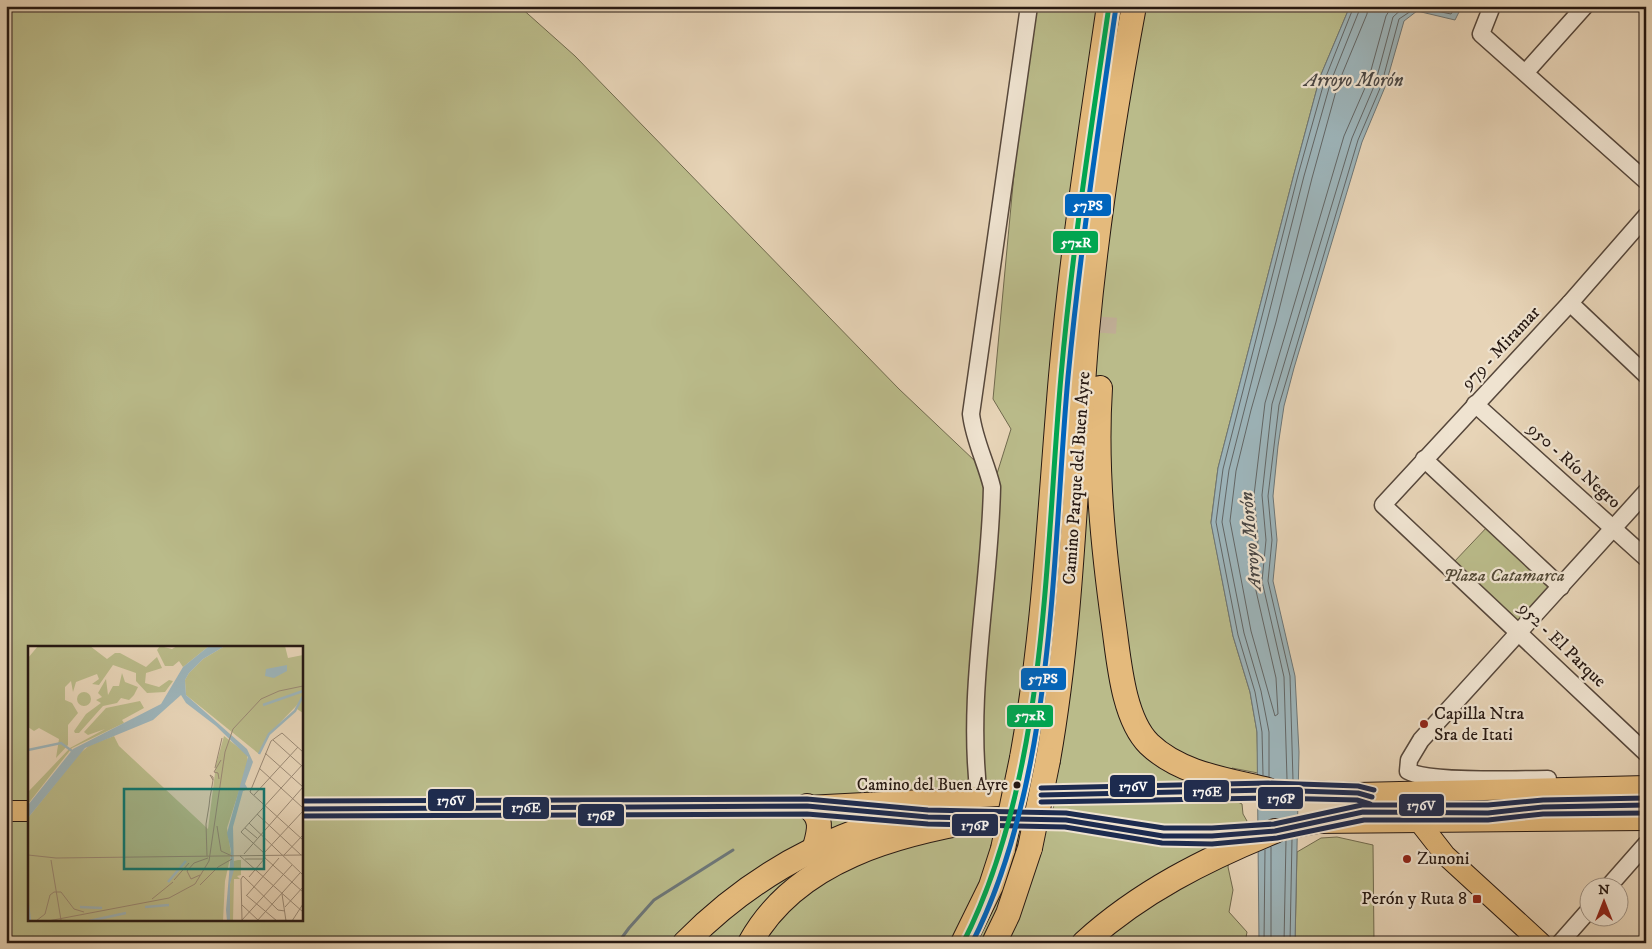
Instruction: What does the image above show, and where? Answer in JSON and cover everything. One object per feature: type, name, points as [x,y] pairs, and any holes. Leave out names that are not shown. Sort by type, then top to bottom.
[{"type":"highway","name":"Camino Parque del Buen Ayre","points":[[964,943],[990,886],[1003,849],[1033,696],[1040,634],[1061,374],[1081,188],[1110,6]]},
{"type":"highway","name":"Camino Parque del Buen Ayre","points":[[994,943],[1008,914],[1030,848],[1056,714],[1070,574],[1088,330],[1106,175],[1134,6]]},
{"type":"highway","points":[[1129,35],[1098,417],[1100,503],[1106,573],[1127,697],[1139,730],[1162,756],[1233,787],[1268,790]]},
{"type":"highway","points":[[685,943],[708,919],[736,896],[815,847],[896,815],[975,805]]},
{"type":"highway","points":[[750,943],[770,912],[784,898],[819,872],[842,859],[898,838],[952,824],[975,805]]},
{"type":"highway","points":[[807,806],[816,812],[820,822],[815,847]]},
{"type":"highway","points":[[1084,943],[1107,922],[1146,894],[1234,841],[1275,831]]},
{"type":"main road","points":[[1268,790],[1358,793],[1531,790],[1646,785]]},
{"type":"main road","points":[[807,806],[896,815],[975,805],[1233,787]]},
{"type":"main road","points":[[1424,818],[1438,802],[1492,799],[1531,790]]},
{"type":"main road","points":[[1358,793],[1384,801],[1424,818],[1445,855],[1541,943]]},
{"type":"main road","points":[[302,809],[975,805],[1163,836],[1234,841]]},
{"type":"main road","points":[[6,811],[28,811]]},
{"type":"main road","points":[[1275,831],[1318,823],[1424,818],[1646,820]]},
{"type":"street","points":[[975,805],[977,659],[992,487],[987,465],[972,430],[971,414],[1030,6]]},
{"type":"street","points":[[1492,6],[1481,34],[1526,72],[1646,181]]},
{"type":"street","points":[[1526,72],[1585,6]]},
{"type":"street","name":"979 - Miramar","points":[[1383,505],[1570,303],[1646,216]]},
{"type":"street","points":[[1570,303],[1646,375]]},
{"type":"street","name":"950 - Río Negro","points":[[1475,404],[1646,558]]},
{"type":"street","points":[[1424,459],[1561,586]]},
{"type":"street","points":[[1646,492],[1421,740],[1409,760],[1408,772],[1435,777],[1624,780],[1646,785]]},
{"type":"street","name":"952 - El Parque","points":[[1383,505],[1520,632],[1646,753]]},
{"type":"street","points":[[1424,818],[1461,831],[1646,830]]},
{"type":"street","points":[[1618,876],[1646,844]]},
{"type":"street","points":[[1560,943],[1580,920]]},
{"type":"green space","points":[[6,6],[519,6],[575,56],[899,389],[995,480],[1011,429],[993,399],[1018,131],[1037,6],[1350,6],[1320,77],[1218,468],[1211,522],[1233,636],[1250,692],[1257,732],[1258,773],[1232,768],[1234,782],[812,806],[896,815],[1233,834],[1228,867],[1233,890],[1229,912],[1247,932],[1245,943],[6,943]]},
{"type":"green space","name":"Plaza Catamarca","points":[[1489,525],[1553,587],[1517,624],[1453,563]]},
{"type":"green space","points":[[1236,801],[1242,804],[1243,814],[1247,821],[1245,825],[1172,830],[1052,813],[1054,805]]},
{"type":"green space","points":[[1337,837],[1373,845],[1374,943],[1295,943],[1297,852],[1321,838]]},
{"type":"water","name":"Arroyo Morón","points":[[1350,6],[1462,6],[1455,20],[1417,11],[1404,21],[1385,87],[1362,142],[1284,406],[1273,496],[1277,540],[1273,581],[1295,676],[1299,752],[1295,943],[1259,943],[1257,732],[1250,692],[1233,636],[1211,523],[1218,468],[1320,77]]},
{"type":"waterway","points":[[618,943],[654,900],[733,850]]},
{"type":"tunnel","points":[[1104,333],[1105,317]]},
{"type":"transit line","name":"57xR","points":[[963,943],[991,879],[1012,810],[1027,739],[1038,666],[1061,376],[1071,283],[1082,191],[1109,6]]},
{"type":"transit line","name":"57PS","points":[[972,943],[999,879],[1020,811],[1035,740],[1052,592],[1068,377],[1078,284],[1116,7]]},
{"type":"transit line","name":"176V","points":[[1041,788],[1268,783],[1358,786],[1374,790]]},
{"type":"transit line","name":"176E","points":[[1041,795],[1268,790],[1358,793],[1372,797]]},
{"type":"transit line","name":"176P","points":[[1041,802],[1268,798],[1357,800],[1370,804]]},
{"type":"transit line","name":"176V","points":[[302,801],[807,799],[928,810],[1066,813],[1164,828],[1212,828],[1274,824],[1362,805],[1488,805],[1543,800],[1646,798]]},
{"type":"transit line","name":"176E","points":[[302,809],[807,806],[928,817],[1066,820],[1163,836],[1212,836],[1275,831],[1363,812],[1488,813],[1543,807],[1646,805]]},
{"type":"transit line","name":"176P","points":[[302,816],[807,814],[928,824],[1065,827],[1162,843],[1212,844],[1277,838],[1364,820],[1488,820],[1543,814],[1646,813]]},
{"type":"place","name":"Capilla Ntra Sra de Itati","points":[[1424,724]]},
{"type":"place","name":"Camino del Buen Ayre","points":[[1017,785]]},
{"type":"place","name":"Zunoni","points":[[1407,859]]},
{"type":"place","name":"Perón y Ruta 8","points":[[1477,899]]}]
